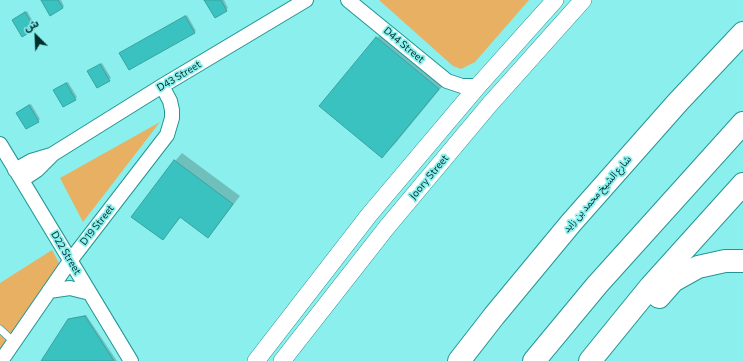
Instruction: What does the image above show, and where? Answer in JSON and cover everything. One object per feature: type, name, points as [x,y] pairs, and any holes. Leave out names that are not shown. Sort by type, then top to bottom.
[{"type":"highway","name":"شارع الشيخ محمد بن زايد","points":[[459,361],[571,222],[678,102],[743,33]]},
{"type":"highway","points":[[534,361],[597,285],[743,123]]},
{"type":"highway","points":[[590,361],[651,286],[743,184]]},
{"type":"highway","points":[[612,334],[631,325],[673,281],[685,273],[711,263],[743,261]]},
{"type":"street","name":"D43 Street","points":[[18,175],[37,170],[53,154],[162,86],[306,0]]},
{"type":"street","name":"D44 Street","points":[[348,0],[358,5],[447,81],[455,94],[460,108]]},
{"type":"street","points":[[256,361],[364,221],[478,86],[556,0]]},
{"type":"street","name":"Joory Street","points":[[282,361],[387,227],[490,104],[583,0]]},
{"type":"street","name":"D44 Street","points":[[447,81],[462,86],[478,86]]},
{"type":"street","name":"D19 Street","points":[[1,361],[70,261],[167,135],[172,118],[172,110],[170,101],[162,86]]},
{"type":"street","name":"D22 Street","points":[[0,144],[130,361]]},
{"type":"street","points":[[49,292],[63,288],[70,288],[90,293]]},
{"type":"lane","points":[[0,329],[14,342]]},
{"type":"shaded area","points":[[379,0],[529,0],[475,62],[461,69],[453,66]]},
{"type":"shaded area","points":[[160,122],[83,222],[60,178]]},
{"type":"shaded area","points":[[52,250],[60,265],[0,349],[0,283]]},
{"type":"building","points":[[41,0],[58,0],[63,8],[50,16]]},
{"type":"building","points":[[204,0],[221,0],[227,11],[215,18]]},
{"type":"building","points":[[25,12],[35,29],[22,37],[12,20]]},
{"type":"building","points":[[185,16],[195,33],[129,70],[119,53]]},
{"type":"building","points":[[376,37],[439,89],[382,158],[319,106]]},
{"type":"building","points":[[100,64],[110,81],[97,88],[87,71]]},
{"type":"building","points":[[66,83],[76,100],[63,107],[53,90]]},
{"type":"building","points":[[29,105],[39,122],[26,129],[16,113]]},
{"type":"building","points":[[174,160],[233,204],[208,238],[180,217],[163,240],[131,217]]},
{"type":"building","points":[[85,316],[114,361],[41,361],[68,319]]}]
